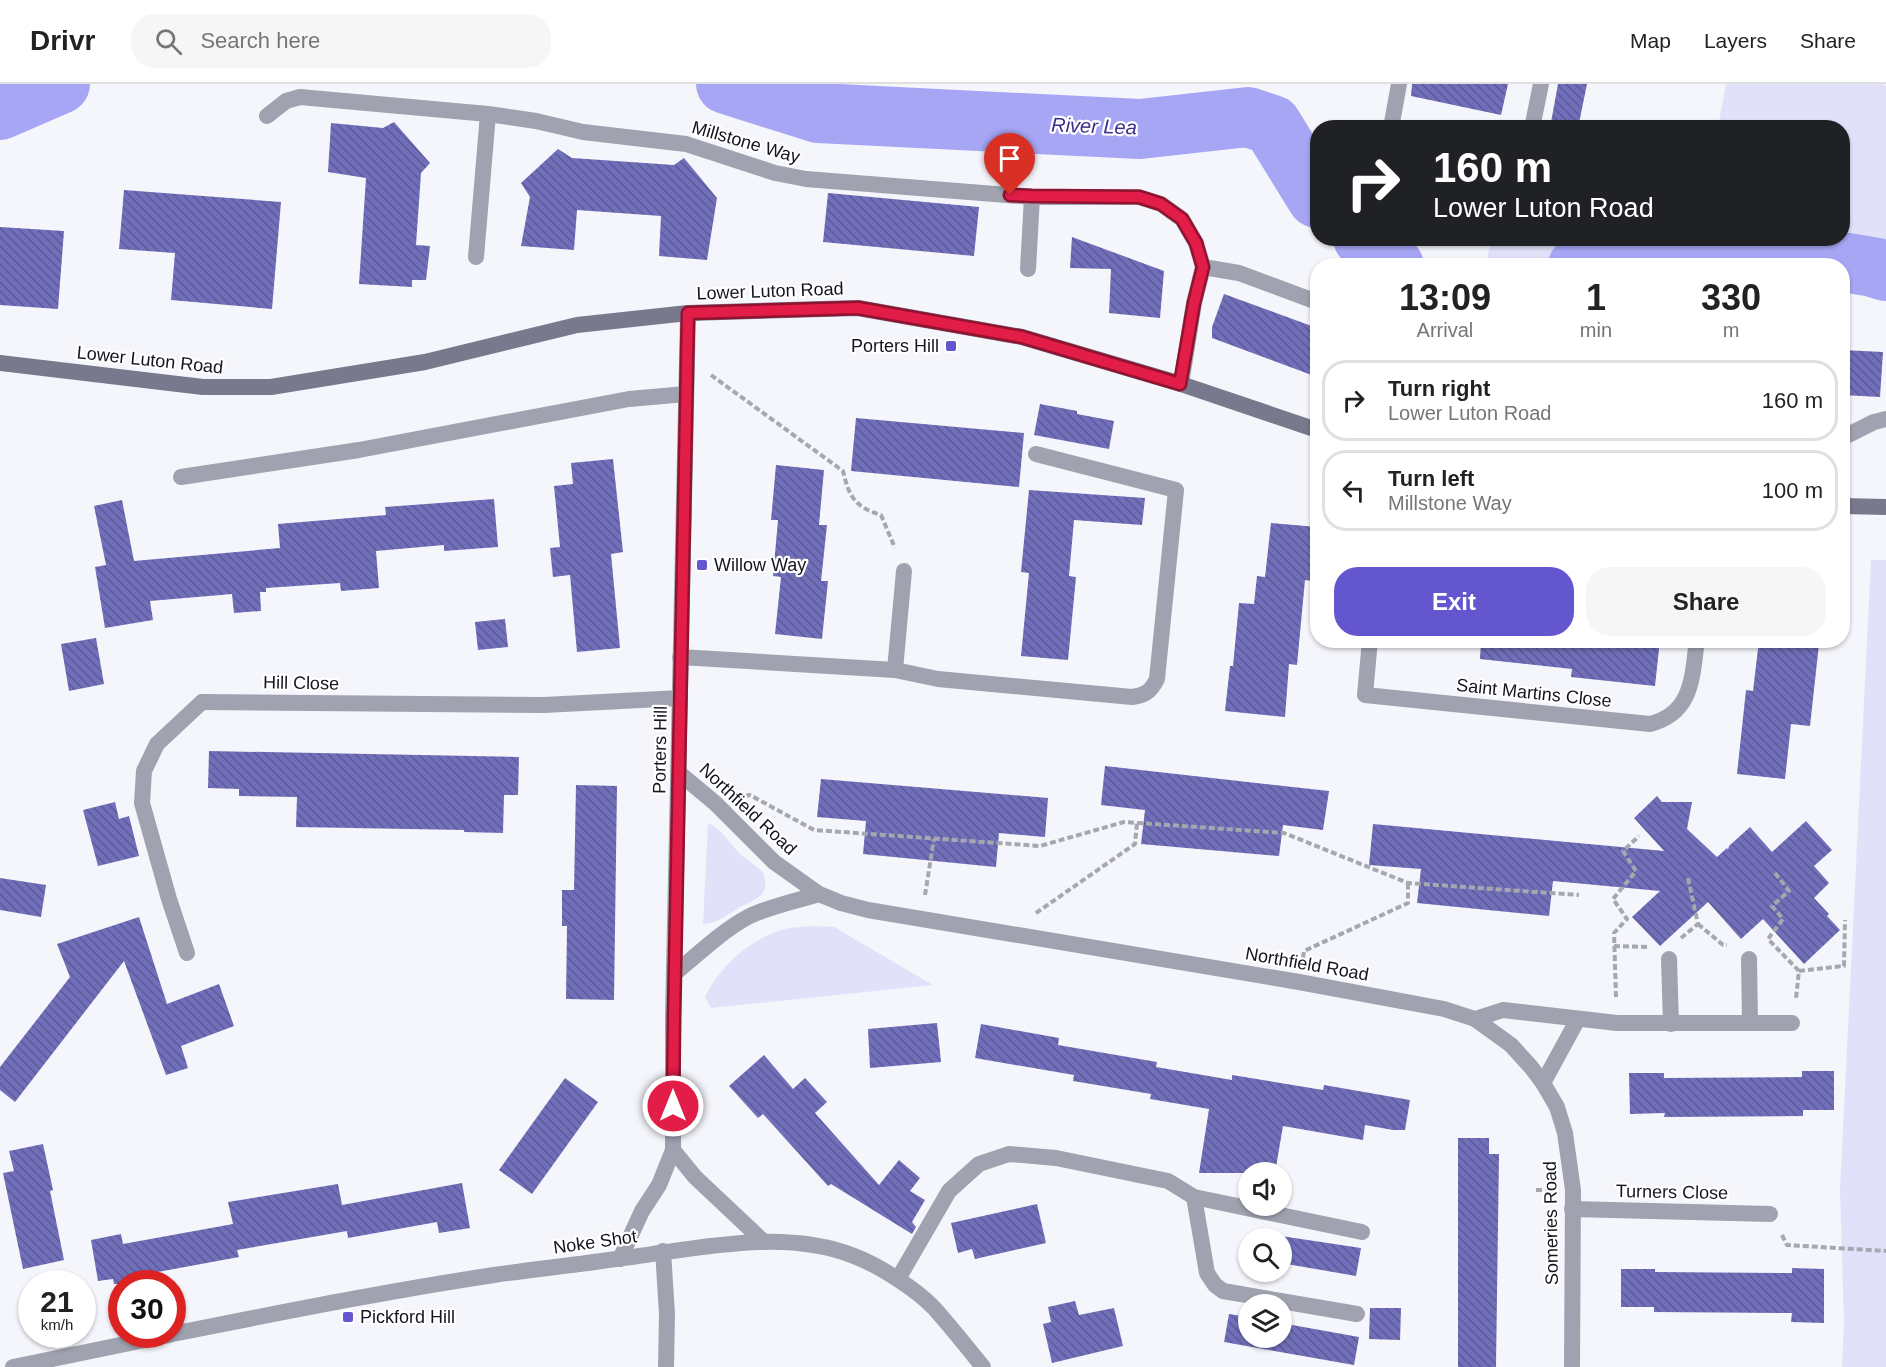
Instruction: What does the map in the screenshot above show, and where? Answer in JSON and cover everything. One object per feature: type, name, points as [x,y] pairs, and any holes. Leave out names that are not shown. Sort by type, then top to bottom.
[{"type":"main road","name":"Lower Luton Road","points":[[0,365],[203,387],[271,387],[425,362],[577,325],[688,313],[858,308],[1022,337],[1180,384],[1310,428]]},
{"type":"main road","points":[[1850,506],[1886,507]]},
{"type":"street","points":[[1393,120],[1400,84]]},
{"type":"street","points":[[1534,120],[1541,84]]},
{"type":"street","name":"Millstone Way","points":[[267,116],[286,101],[300,97],[488,114],[536,121],[583,132],[686,144],[775,173],[806,179],[1032,196],[1139,197],[1161,204],[1182,219],[1196,243],[1203,267]]},
{"type":"street","points":[[476,257],[488,114]]},
{"type":"street","points":[[1028,269],[1032,196]]},
{"type":"street","points":[[1180,384],[1194,303],[1203,267],[1239,273],[1310,299]]},
{"type":"street","name":"Porters Hill","points":[[620,1259],[642,1211],[659,1185],[673,1150],[674,974],[688,313]]},
{"type":"street","points":[[181,477],[359,450],[629,399],[686,394]]},
{"type":"street","points":[[1850,434],[1874,422],[1886,419]]},
{"type":"street","points":[[680,657],[895,670],[938,679],[1132,697],[1144,696],[1152,689],[1157,679],[1176,490],[1036,454]]},
{"type":"street","points":[[895,670],[904,571]]},
{"type":"street","name":"Saint Martins Close","points":[[1369,648],[1365,696],[1650,724],[1666,719],[1687,696],[1692,684],[1695,648]]},
{"type":"street","name":"Hill Close","points":[[188,953],[169,899],[142,803],[144,771],[157,744],[202,702],[544,705],[680,698]]},
{"type":"street","name":"Northfield Road","points":[[680,773],[715,803],[774,862],[819,894],[850,905],[1299,982],[1443,1009],[1475,1018]]},
{"type":"street","points":[[674,974],[748,918],[819,894]]},
{"type":"street","points":[[1669,959],[1671,1024]]},
{"type":"street","points":[[1749,959],[1750,1022]]},
{"type":"street","points":[[1475,1018],[1503,1010],[1617,1023],[1792,1023]]},
{"type":"street","name":"Someries Road","points":[[1475,1018],[1512,1045],[1543,1083],[1557,1107],[1565,1133],[1573,1190],[1572,1367]]},
{"type":"street","points":[[1543,1083],[1578,1019]]},
{"type":"street","points":[[673,1150],[695,1177],[764,1242]]},
{"type":"street","points":[[898,1279],[949,1191],[980,1164],[1009,1154],[1056,1158],[1168,1181],[1194,1197],[1362,1232]]},
{"type":"street","points":[[1194,1197],[1207,1273],[1215,1285],[1223,1290],[1357,1314]]},
{"type":"street","name":"Turners Close","points":[[1572,1209],[1770,1214]]},
{"type":"street","name":"Noke Shot","points":[[186,1332],[266,1315],[494,1275],[620,1259],[663,1251],[764,1242],[799,1242],[825,1246],[856,1256],[898,1279],[932,1306],[983,1367]]},
{"type":"street","points":[[663,1251],[666,1367]]},
{"type":"street","name":"Noke Shot","points":[[13,1367],[108,1348]]},
{"type":"path","points":[[687,357],[843,471],[852,499],[866,511],[881,515],[904,571]]},
{"type":"path","points":[[715,803],[750,795],[814,830],[1040,846],[1124,822],[1284,833],[1408,883],[1579,895]]},
{"type":"path","points":[[1031,937],[1036,912],[1135,844],[1137,823]]},
{"type":"path","points":[[1617,1023],[1614,933],[1627,920],[1613,899],[1636,871],[1623,851],[1639,836]]},
{"type":"path","points":[[922,919],[934,839]]},
{"type":"path","points":[[1775,873],[1789,891],[1772,906],[1783,919],[1768,939],[1799,971]]},
{"type":"path","points":[[1680,939],[1698,924],[1688,878]]},
{"type":"path","points":[[1299,982],[1304,951],[1408,903],[1408,883]]},
{"type":"path","points":[[1799,971],[1844,966],[1845,920]]},
{"type":"path","points":[[1614,946],[1648,947]]},
{"type":"path","points":[[1792,1023],[1799,971]]},
{"type":"path","points":[[1770,1214],[1787,1245],[1886,1251]]},
{"type":"shaded area","points":[[1726,84],[1883,84],[1886,86],[1886,260],[1816,246],[1850,246],[1850,120],[1719,120]]},
{"type":"shaded area","points":[[1490,246],[1612,246],[1561,258],[1487,258]]},
{"type":"shaded area","points":[[1871,560],[1886,560],[1886,1367],[1842,1367],[1844,1323],[1840,1190]]},
{"type":"shaded area","points":[[708,823],[718,829],[741,855],[761,870],[765,877],[765,884],[764,891],[756,899],[717,921],[703,924]]},
{"type":"shaded area","points":[[834,927],[933,985],[711,1008],[705,997],[712,985],[728,964],[749,946],[772,933],[788,928]]},
{"type":"building","points":[[1412,84],[1508,84],[1501,115],[1411,96]]},
{"type":"building","points":[[1558,84],[1587,84],[1580,120],[1551,120]]},
{"type":"building","points":[[394,122],[430,163],[421,173],[416,245],[430,246],[426,280],[412,280],[412,287],[359,284],[366,178],[328,172],[331,123],[383,128]]},
{"type":"building","points":[[558,149],[572,158],[674,165],[684,158],[717,198],[707,260],[659,256],[661,216],[577,210],[574,250],[521,246],[530,197],[521,183]]},
{"type":"building","points":[[124,190],[281,202],[272,309],[171,300],[175,253],[119,249]]},
{"type":"building","points":[[828,193],[979,207],[974,256],[823,242]]},
{"type":"building","points":[[0,227],[64,231],[58,309],[0,305]]},
{"type":"building","points":[[1072,237],[1164,271],[1160,318],[1109,313],[1111,269],[1070,268]]},
{"type":"building","points":[[1224,294],[1310,325],[1310,374],[1212,338],[1212,327]]},
{"type":"building","points":[[1850,350],[1883,352],[1880,397],[1850,395]]},
{"type":"building","points":[[1040,404],[1114,421],[1109,449],[1034,435]]},
{"type":"building","points":[[856,418],[1024,433],[1019,487],[851,471]]},
{"type":"building","points":[[613,459],[623,552],[611,554],[620,648],[577,652],[570,575],[553,577],[550,548],[560,547],[554,486],[573,484],[571,463]]},
{"type":"building","points":[[776,465],[824,470],[819,525],[827,525],[821,581],[828,581],[822,639],[775,634],[781,577],[773,576],[778,520],[771,520]]},
{"type":"building","points":[[1029,490],[1145,498],[1142,525],[1074,520],[1069,576],[1076,577],[1068,660],[1021,656],[1029,573],[1021,572]]},
{"type":"building","points":[[494,499],[498,547],[444,551],[444,545],[376,551],[379,588],[341,591],[340,583],[266,588],[266,592],[260,592],[261,611],[234,613],[232,594],[150,601],[153,620],[105,628],[95,567],[106,565],[94,506],[122,500],[134,561],[280,548],[278,524],[386,515],[385,507]]},
{"type":"building","points":[[1271,523],[1310,526],[1310,581],[1305,580],[1297,665],[1289,664],[1285,717],[1225,711],[1230,666],[1233,666],[1239,603],[1254,604],[1257,576],[1265,577]]},
{"type":"building","points":[[505,619],[508,647],[478,650],[475,622]]},
{"type":"building","points":[[96,638],[104,684],[69,691],[61,644]]},
{"type":"building","points":[[1481,648],[1659,648],[1655,686],[1571,677],[1572,669],[1480,659]]},
{"type":"building","points":[[1758,648],[1819,648],[1810,726],[1791,724],[1785,779],[1737,774],[1746,690],[1753,691]]},
{"type":"building","points":[[209,751],[519,757],[518,795],[504,795],[503,833],[464,832],[464,830],[296,827],[297,797],[239,796],[239,789],[208,788]]},
{"type":"building","points":[[1105,766],[1329,791],[1323,830],[1283,825],[1279,856],[1141,844],[1145,810],[1101,805]]},
{"type":"building","points":[[821,779],[1048,798],[1045,837],[999,833],[996,867],[863,854],[866,821],[817,817]]},
{"type":"building","points":[[576,785],[617,786],[614,1000],[566,999],[567,926],[562,926],[562,890],[574,890]]},
{"type":"building","points":[[1657,796],[1662,802],[1692,802],[1687,829],[1717,857],[1727,848],[1728,850],[1729,846],[1750,827],[1772,852],[1806,821],[1832,850],[1814,866],[1829,883],[1814,898],[1840,930],[1804,964],[1763,919],[1741,939],[1708,902],[1660,946],[1632,917],[1660,891],[1553,881],[1549,916],[1417,903],[1421,869],[1369,865],[1373,824],[1664,851],[1634,818]]},
{"type":"building","points":[[115,802],[119,819],[129,816],[139,856],[98,866],[83,810]]},
{"type":"building","points":[[0,878],[46,885],[41,917],[0,910]]},
{"type":"building","points":[[139,917],[167,1004],[219,984],[234,1026],[181,1046],[188,1068],[166,1075],[124,961],[15,1102],[0,1090],[0,1067],[70,977],[57,944]]},
{"type":"building","points":[[937,1023],[941,1062],[870,1068],[868,1029]]},
{"type":"building","points":[[981,1024],[1059,1038],[1058,1045],[1157,1062],[1156,1067],[1232,1080],[1232,1075],[1323,1090],[1324,1085],[1410,1100],[1405,1130],[1365,1125],[1363,1140],[1283,1126],[1277,1162],[1238,1162],[1238,1173],[1199,1173],[1209,1109],[1150,1099],[1151,1094],[1073,1081],[1074,1075],[975,1058]]},
{"type":"building","points":[[764,1055],[793,1089],[805,1078],[827,1102],[815,1113],[879,1185],[899,1160],[920,1178],[910,1191],[925,1200],[912,1222],[916,1227],[912,1234],[831,1184],[828,1186],[763,1114],[758,1118],[729,1086]]},
{"type":"building","points":[[1802,1071],[1834,1071],[1834,1110],[1803,1110],[1803,1116],[1664,1117],[1665,1113],[1630,1114],[1629,1073],[1664,1073],[1664,1078],[1802,1077]]},
{"type":"building","points":[[565,1078],[598,1102],[532,1194],[499,1170]]},
{"type":"building","points":[[1458,1138],[1489,1138],[1489,1154],[1499,1154],[1496,1367],[1458,1367]]},
{"type":"building","points":[[43,1144],[64,1260],[23,1269],[3,1173],[14,1171],[9,1151]]},
{"type":"building","points":[[462,1183],[470,1228],[439,1233],[437,1222],[348,1238],[347,1231],[237,1250],[239,1257],[169,1270],[108,1270],[108,1280],[98,1281],[91,1240],[121,1234],[123,1244],[233,1224],[228,1202],[338,1184],[342,1205]]},
{"type":"building","points":[[1037,1204],[1046,1243],[975,1259],[972,1249],[958,1253],[951,1223]]},
{"type":"building","points":[[1292,1238],[1361,1248],[1356,1276],[1292,1265]]},
{"type":"building","points":[[1792,1268],[1824,1269],[1824,1323],[1791,1322],[1792,1313],[1654,1312],[1654,1307],[1621,1307],[1621,1269],[1655,1269],[1655,1272],[1792,1273]]},
{"type":"building","points":[[1075,1301],[1079,1315],[1114,1308],[1123,1346],[1052,1363],[1043,1324],[1051,1322],[1048,1307]]},
{"type":"building","points":[[1370,1308],[1401,1308],[1400,1340],[1369,1339]]},
{"type":"building","points":[[1229,1314],[1238,1315],[1238,1344],[1224,1342]]},
{"type":"building","points":[[1292,1325],[1359,1337],[1354,1365],[1258,1348],[1292,1348]]},
{"type":"waterway","name":"River Lea","points":[[0,110],[60,84]]},
{"type":"waterway","name":"River Lea","points":[[726,84],[818,113],[1140,129],[1248,117],[1272,125],[1310,187]]},
{"type":"waterway","name":"River Lea","points":[[1372,246],[1385,258]]},
{"type":"waterway","name":"River Lea","points":[[1621,258],[1686,246]]},
{"type":"waterway","name":"River Lea","points":[[1744,246],[1818,258]]},
{"type":"waterway","name":"River Lea","points":[[1850,263],[1886,271]]},
{"type":"place","name":"Porters Hill","points":[[951,346]]},
{"type":"place","name":"Willow Way","points":[[702,565]]},
{"type":"place","name":"Pickford Hill","points":[[348,1317]]},
{"type":"route","points":[[673,1106],[688,313],[858,308],[1022,337],[1180,384],[1194,303],[1203,267],[1196,243],[1182,219],[1161,204],[1139,197],[1010,195]]}]
